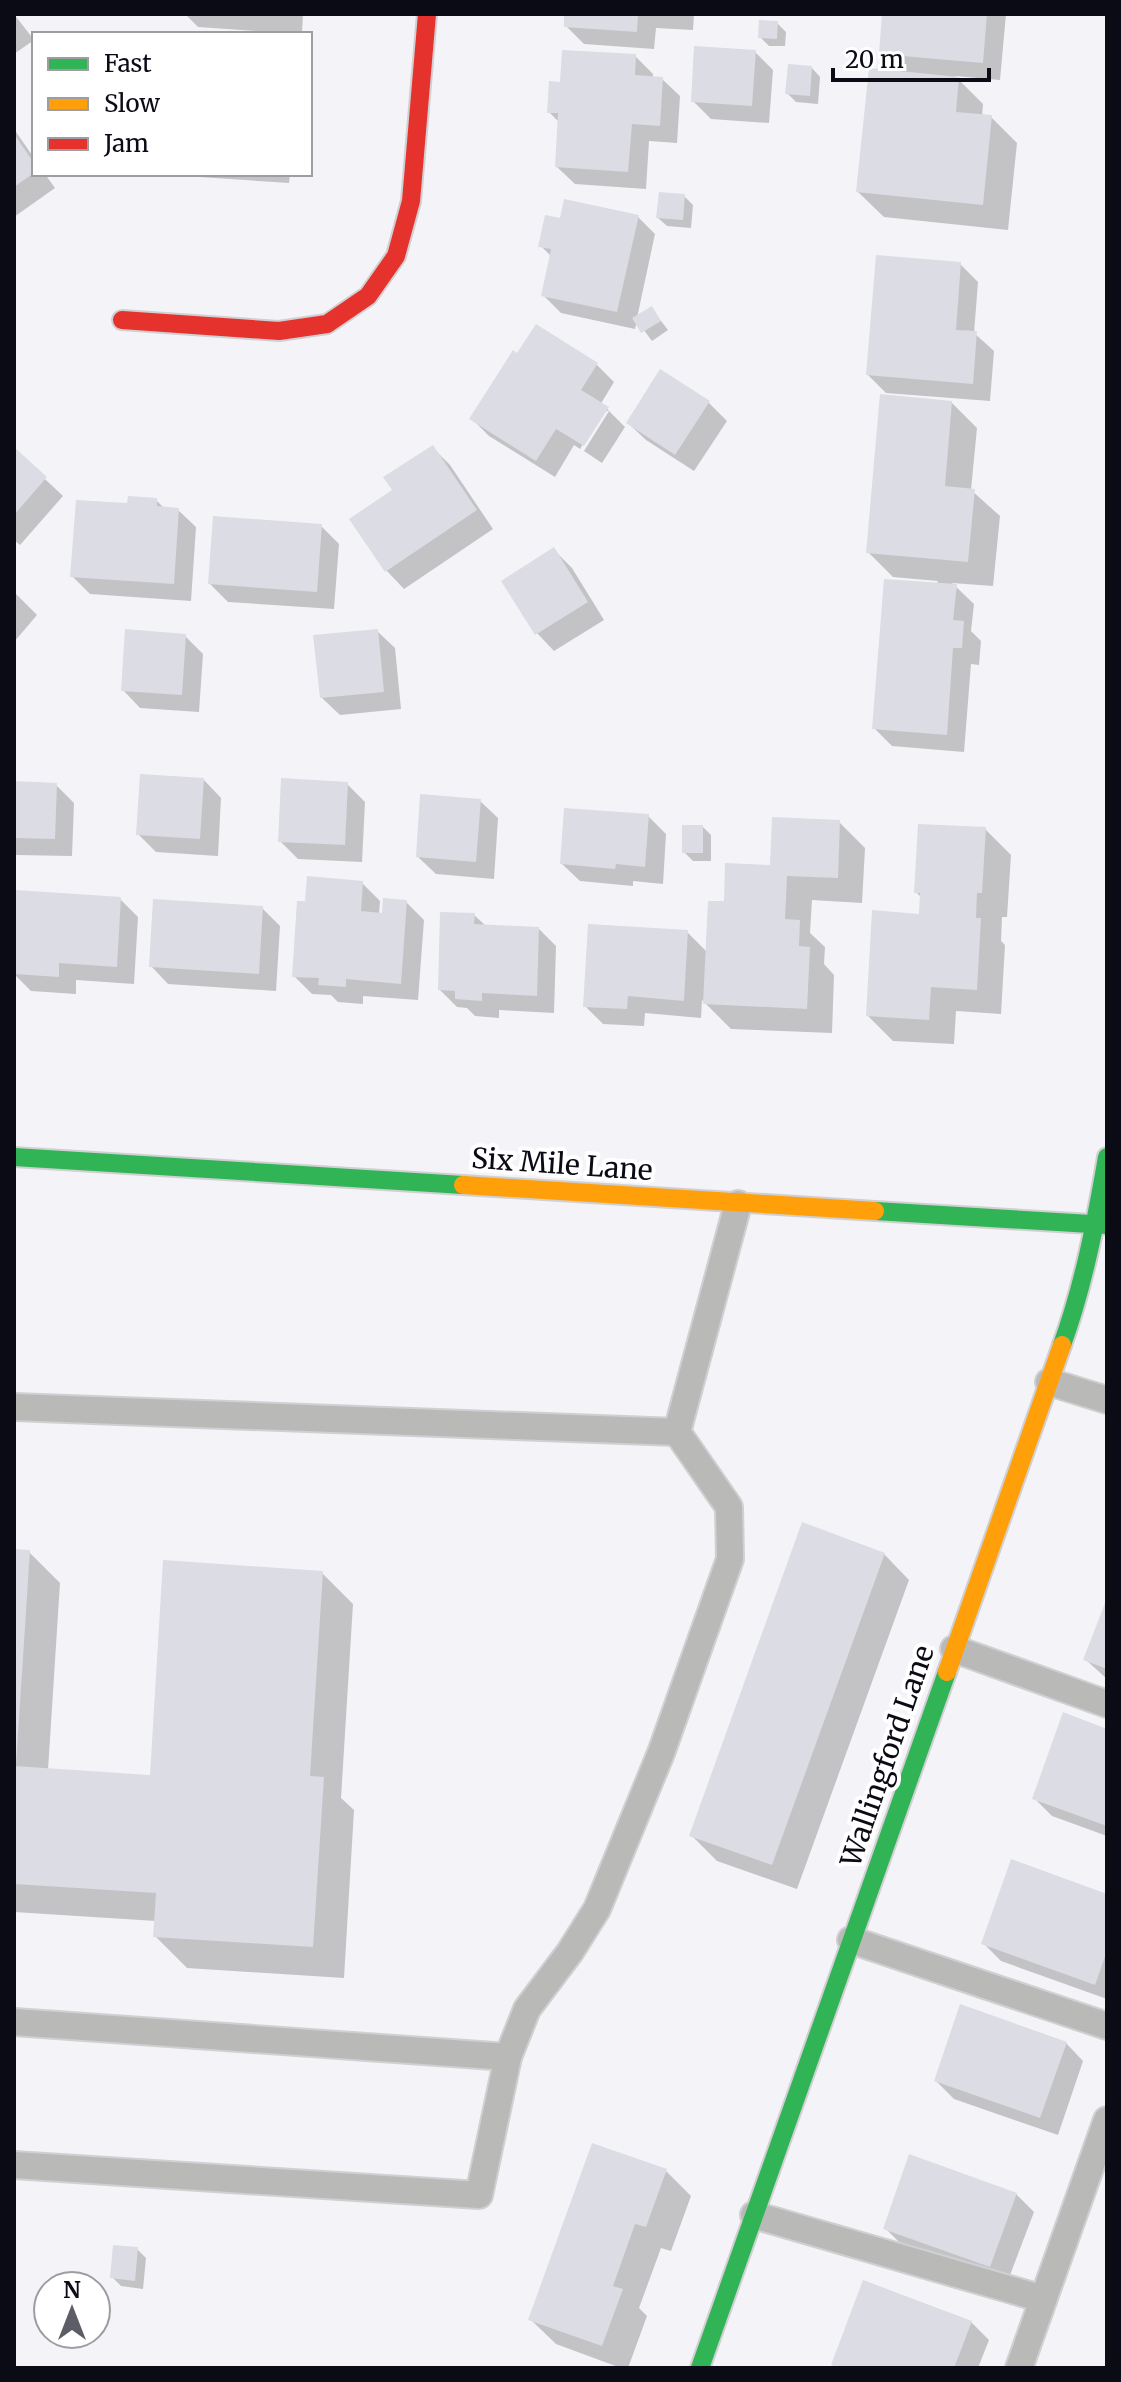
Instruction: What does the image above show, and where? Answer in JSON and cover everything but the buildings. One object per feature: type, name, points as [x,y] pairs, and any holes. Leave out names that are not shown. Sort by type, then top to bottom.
[{"type":"street","points":[[122,320],[279,331],[327,324],[368,296],[396,256],[411,201],[427,14]]},
{"type":"street","name":"Six Mile Lane","points":[[14,1157],[1102,1225]]},
{"type":"street","name":"Wallingford Lane","points":[[700,2368],[1078,1301],[1102,1225],[1107,1157]]},
{"type":"lane","points":[[14,2165],[479,2195],[508,2057],[527,2009],[570,1952],[597,1909],[661,1753],[730,1559],[729,1507],[677,1432],[738,1204]]},
{"type":"lane","points":[[1049,1382],[1107,1400]]},
{"type":"lane","points":[[14,1407],[677,1432]]},
{"type":"lane","points":[[954,1649],[1107,1704]]},
{"type":"lane","points":[[851,1940],[1107,2026]]},
{"type":"lane","points":[[14,2022],[508,2057]]},
{"type":"lane","points":[[1019,2368],[1107,2120]]},
{"type":"lane","points":[[754,2215],[1043,2299]]},
{"type":"traffic: fast","points":[[14,1157],[463,1185]]},
{"type":"traffic: fast","points":[[1062,1345],[1089,1252],[1107,1157]]},
{"type":"traffic: fast","points":[[875,1211],[1107,1225]]},
{"type":"traffic: fast","points":[[700,2368],[947,1672]]},
{"type":"traffic: slow","points":[[463,1185],[875,1211]]},
{"type":"traffic: slow","points":[[947,1672],[1062,1345]]},
{"type":"traffic: jam","points":[[122,320],[279,331],[327,324],[368,296],[396,256],[411,201],[427,14]]}]
